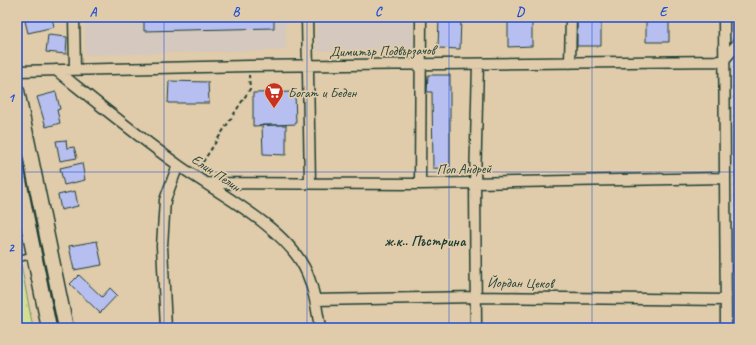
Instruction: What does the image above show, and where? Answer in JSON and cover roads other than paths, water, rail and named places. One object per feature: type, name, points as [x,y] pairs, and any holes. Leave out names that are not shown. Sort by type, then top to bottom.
[{"type":"main road","points":[[17,91],[66,328]]},
{"type":"main road","points":[[17,171],[49,328]]},
{"type":"street","points":[[74,17],[75,70]]},
{"type":"street","points":[[307,17],[310,183]]},
{"type":"street","points":[[420,184],[421,17]]},
{"type":"street","points":[[570,63],[571,17]]},
{"type":"street","points":[[724,17],[723,61],[726,328]]},
{"type":"street","points":[[723,61],[739,42]]},
{"type":"street","name":"Димитър Подвързачов","points":[[17,71],[308,65],[723,61]]},
{"type":"street","points":[[476,328],[475,183],[478,64]]},
{"type":"street","name":"Елин Пелин","points":[[56,70],[178,165],[264,222],[289,246],[304,267],[315,300],[320,328]]},
{"type":"street","points":[[166,328],[162,246],[165,200],[178,165]]},
{"type":"street","name":"Поп Андрей","points":[[205,183],[420,184],[724,178]]},
{"type":"street","name":"Йордан Цеков","points":[[315,300],[476,297],[725,300]]},
{"type":"lane","points":[[17,259],[34,255]]},
{"type":"place","name":"Богат и Беден","points":[[274,109]]},
{"type":"district","name":"ж.к.. Пъстрина","points":[[425,241]]}]
